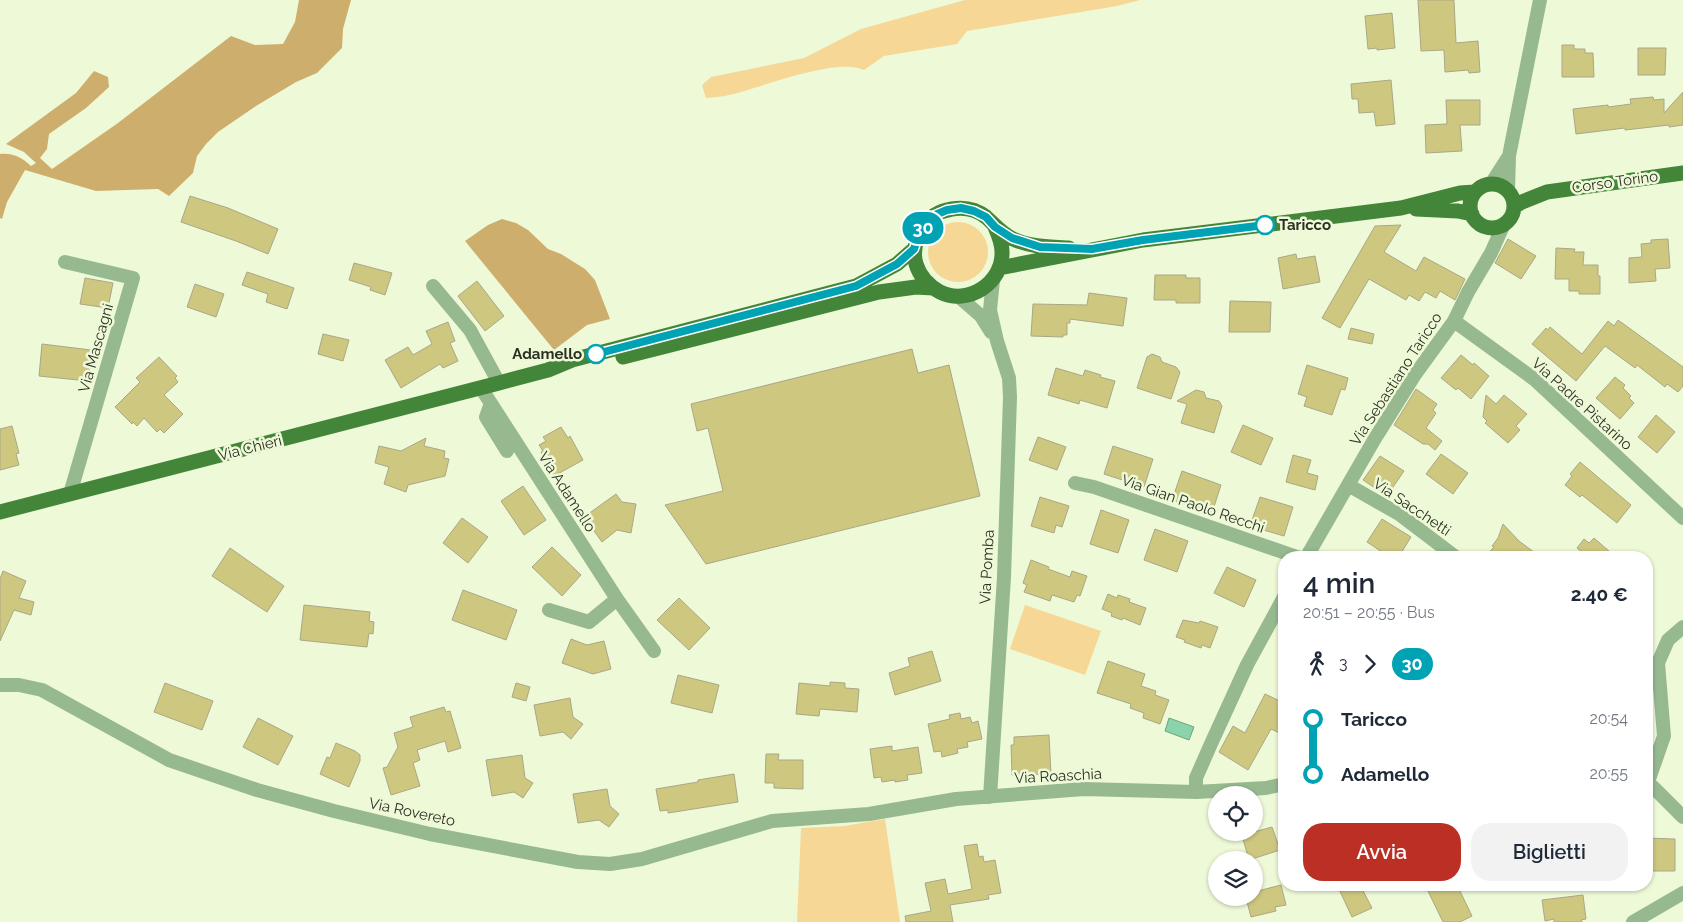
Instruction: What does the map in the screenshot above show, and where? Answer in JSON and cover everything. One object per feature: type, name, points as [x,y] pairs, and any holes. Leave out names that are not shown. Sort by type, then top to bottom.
[{"type":"main road","name":"Corso Torino","points":[[1511,197],[1532,189],[1547,192],[1683,173]]},
{"type":"main road","points":[[1491,184],[1503,187],[1511,197],[1509,219],[1504,224],[1488,228],[1478,223],[1472,214],[1471,203],[1475,192],[1491,184]]},
{"type":"main road","points":[[996,274],[1092,249],[1143,240],[1401,208],[1460,193],[1475,192]]},
{"type":"main road","name":"Via Chieri","points":[[0,512],[499,384],[548,370],[572,360],[856,286],[897,264],[914,249],[918,236],[925,224],[935,215],[947,210],[961,208],[974,211],[986,217],[995,227],[1012,238],[1040,247],[1092,249]]},
{"type":"main road","points":[[1401,208],[1458,211],[1472,214]]},
{"type":"main road","points":[[958,296],[971,294],[983,289],[996,274],[1003,254],[1001,240],[995,227]]},
{"type":"main road","points":[[914,249],[916,264],[922,278],[933,288]]},
{"type":"main road","name":"Via Chieri","points":[[548,370],[572,370],[879,292],[916,287],[933,288],[945,294],[958,296]]},
{"type":"street","points":[[1511,197],[1508,156],[1540,0]]},
{"type":"street","points":[[1491,184],[1508,156]]},
{"type":"street","name":"Via Sebastiano Taricco","points":[[1310,551],[1414,376],[1454,321],[1504,224]]},
{"type":"street","points":[[1488,228],[1496,242]]},
{"type":"street","name":"Via Mascagni","points":[[65,262],[133,278],[70,494]]},
{"type":"street","name":"Via Pomba","points":[[990,797],[1004,567],[1010,397],[1009,378],[997,341],[990,310],[996,274]]},
{"type":"street","points":[[433,286],[470,330],[499,384]]},
{"type":"street","name":"Via Pomba","points":[[958,296],[981,316],[997,341]]},
{"type":"street","name":"Via Padre Pistarino","points":[[1454,321],[1534,379],[1683,518]]},
{"type":"street","name":"Via Adamello","points":[[481,388],[617,599],[654,651]]},
{"type":"street","name":"Via Adamello","points":[[490,403],[486,417],[506,451]]},
{"type":"street","name":"Via Gian Paolo Recchi","points":[[1075,483],[1094,487],[1280,551]]},
{"type":"street","name":"Via Sacchetti","points":[[1348,485],[1399,514],[1448,551]]},
{"type":"street","points":[[549,610],[590,622],[617,599]]},
{"type":"street","points":[[1196,792],[1196,778],[1210,746],[1247,665],[1278,608]]},
{"type":"street","points":[[1653,765],[1664,736],[1658,663],[1668,640],[1683,628]]},
{"type":"street","name":"Via Rovereto","points":[[0,685],[42,690],[169,760],[257,790],[430,834],[578,862],[610,864],[642,859],[772,821],[836,815]]},
{"type":"street","name":"Via Roaschia","points":[[836,815],[869,814],[956,799],[1084,789],[1196,792],[1278,785]]},
{"type":"street","points":[[1653,787],[1683,817]]},
{"type":"street","points":[[1634,922],[1683,893]]},
{"type":"shaded area","points":[[299,0],[351,0],[343,29],[342,48],[317,73],[296,82],[218,132],[197,156],[193,173],[169,196],[158,189],[96,191],[25,170],[7,202],[2,219],[0,218],[0,154],[17,156],[31,166],[36,163],[24,152],[6,144],[76,93],[94,71],[108,77],[109,87],[86,108],[49,134],[47,149],[40,158],[52,169],[118,123],[231,36],[255,45],[283,44],[295,22]]},
{"type":"shaded area","points":[[965,0],[1140,0],[1117,6],[967,31],[957,44],[884,56],[864,70],[851,67],[835,67],[817,70],[729,95],[706,98],[702,85],[711,77],[804,58],[861,29]]},
{"type":"shaded area","points":[[502,219],[516,223],[528,230],[548,249],[561,254],[585,269],[595,280],[610,319],[587,325],[554,350],[465,241],[488,225]]},
{"type":"shaded area","points":[[952,222],[964,222],[980,230],[986,240],[988,252],[986,264],[980,274],[964,282],[952,282],[936,274],[928,258],[928,246],[936,230]]},
{"type":"shaded area","points":[[1025,605],[1101,631],[1085,675],[1010,649]]},
{"type":"shaded area","points":[[1169,718],[1194,727],[1189,740],[1165,731]]},
{"type":"shaded area","points":[[885,819],[900,922],[797,922],[801,828],[844,826]]},
{"type":"building","points":[[1418,0],[1454,0],[1456,43],[1478,41],[1480,72],[1469,73],[1468,70],[1445,72],[1444,50],[1421,51]]},
{"type":"building","points":[[1392,13],[1395,48],[1368,49],[1365,16]]},
{"type":"building","points":[[1562,45],[1574,45],[1574,49],[1585,49],[1585,53],[1593,53],[1594,77],[1562,77]]},
{"type":"building","points":[[1638,48],[1666,48],[1665,75],[1638,75]]},
{"type":"building","points":[[1391,80],[1395,124],[1376,126],[1374,112],[1359,113],[1358,99],[1352,99],[1351,84]]},
{"type":"building","points":[[1683,92],[1683,125],[1625,130],[1625,128],[1576,134],[1573,109],[1631,104],[1630,99],[1653,97],[1654,100],[1664,99],[1664,113]]},
{"type":"building","points":[[1446,100],[1480,100],[1480,125],[1460,125],[1462,151],[1426,153],[1425,125],[1447,124]]},
{"type":"building","points":[[190,196],[228,208],[278,229],[268,254],[181,222]]},
{"type":"building","points":[[1401,225],[1384,252],[1416,271],[1424,257],[1465,279],[1455,300],[1440,291],[1436,298],[1425,292],[1419,301],[1409,295],[1406,300],[1369,279],[1340,328],[1322,318],[1375,226]]},
{"type":"building","points":[[1508,239],[1536,256],[1521,279],[1495,263]]},
{"type":"building","points":[[1668,239],[1670,268],[1655,269],[1656,281],[1629,283],[1629,258],[1642,257],[1641,244],[1651,243],[1651,240]]},
{"type":"building","points":[[1556,248],[1575,249],[1574,252],[1584,252],[1583,265],[1598,265],[1600,294],[1579,294],[1579,291],[1569,291],[1569,279],[1555,279]]},
{"type":"building","points":[[1296,254],[1297,259],[1315,256],[1320,282],[1283,289],[1278,258]]},
{"type":"building","points":[[354,263],[392,273],[385,295],[370,290],[371,287],[349,280]]},
{"type":"building","points":[[247,272],[294,288],[287,309],[266,302],[268,294],[242,285]]},
{"type":"building","points":[[1155,275],[1186,275],[1186,278],[1200,278],[1200,303],[1176,303],[1176,300],[1154,300]]},
{"type":"building","points":[[85,278],[113,283],[108,308],[80,304]]},
{"type":"building","points":[[477,281],[504,316],[485,331],[458,296]]},
{"type":"building","points":[[195,284],[224,294],[216,317],[187,307]]},
{"type":"building","points":[[1089,293],[1127,298],[1123,326],[1070,319],[1070,323],[1067,323],[1067,335],[1063,335],[1063,337],[1031,336],[1033,304],[1087,305]]},
{"type":"building","points":[[1230,301],[1271,302],[1270,332],[1229,332]]},
{"type":"building","points":[[1618,320],[1683,367],[1683,386],[1678,392],[1667,384],[1665,387],[1637,365],[1635,368],[1605,346],[1576,381],[1532,344],[1546,328],[1548,330],[1550,327],[1582,354],[1608,321],[1614,326]]},
{"type":"building","points":[[448,322],[455,341],[450,343],[458,361],[443,368],[440,364],[401,388],[385,360],[408,347],[413,355],[432,344],[426,331]]},
{"type":"building","points":[[1351,328],[1374,334],[1372,344],[1348,339]]},
{"type":"building","points":[[323,334],[349,340],[343,361],[318,354]]},
{"type":"building","points":[[42,344],[91,350],[88,381],[39,376]]},
{"type":"building","points":[[912,349],[918,373],[949,365],[980,496],[706,564],[665,505],[723,491],[708,428],[697,431],[691,404]]},
{"type":"building","points":[[1152,354],[1160,357],[1162,362],[1176,367],[1180,372],[1171,399],[1137,388],[1147,357]]},
{"type":"building","points":[[1461,355],[1489,376],[1471,399],[1458,388],[1456,390],[1441,378]]},
{"type":"building","points":[[159,357],[177,376],[175,378],[178,382],[164,395],[183,414],[164,433],[160,429],[157,432],[144,418],[137,426],[133,422],[132,424],[115,407],[140,382],[136,378]]},
{"type":"building","points":[[1307,365],[1348,378],[1345,390],[1341,389],[1332,415],[1304,406],[1307,397],[1298,394]]},
{"type":"building","points":[[1056,368],[1083,376],[1085,370],[1115,381],[1107,408],[1080,400],[1079,404],[1048,395]]},
{"type":"building","points":[[1615,377],[1625,385],[1623,388],[1631,396],[1629,398],[1634,403],[1620,419],[1596,398]]},
{"type":"building","points":[[1416,389],[1437,404],[1433,410],[1436,413],[1426,428],[1442,441],[1435,450],[1394,425]]},
{"type":"building","points":[[1196,390],[1204,392],[1206,398],[1219,401],[1222,406],[1214,433],[1181,423],[1187,404],[1177,401]]},
{"type":"building","points":[[1486,395],[1496,404],[1504,395],[1527,414],[1516,426],[1520,430],[1508,443],[1485,423],[1487,421],[1483,417]]},
{"type":"building","points":[[1656,415],[1675,432],[1657,453],[1638,437]]},
{"type":"building","points":[[1243,425],[1273,438],[1261,465],[1231,452]]},
{"type":"building","points":[[12,426],[19,453],[16,454],[19,465],[0,470],[0,429]]},
{"type":"building","points":[[561,427],[568,438],[570,436],[583,460],[554,476],[539,445],[546,441],[543,437]]},
{"type":"building","points":[[1038,437],[1066,447],[1057,470],[1029,460]]},
{"type":"building","points":[[426,438],[424,446],[445,451],[444,458],[449,459],[445,476],[408,485],[406,492],[384,484],[389,467],[375,463],[379,446],[401,451]]},
{"type":"building","points":[[1113,446],[1153,459],[1144,487],[1104,474]]},
{"type":"building","points":[[1441,454],[1468,473],[1453,494],[1426,474]]},
{"type":"building","points":[[1293,455],[1311,460],[1307,473],[1318,476],[1315,490],[1286,482]]},
{"type":"building","points":[[1380,456],[1404,471],[1387,496],[1363,480]]},
{"type":"building","points":[[1580,462],[1631,505],[1617,523],[1582,495],[1580,497],[1565,485],[1572,476],[1570,474]]},
{"type":"building","points":[[1182,471],[1221,485],[1212,513],[1172,500]]},
{"type":"building","points":[[523,486],[546,520],[524,535],[501,501]]},
{"type":"building","points":[[616,494],[622,502],[636,504],[631,533],[617,530],[602,542],[584,517]]},
{"type":"building","points":[[1040,497],[1069,506],[1062,527],[1056,525],[1054,533],[1031,526]]},
{"type":"building","points":[[1260,497],[1293,507],[1284,536],[1250,526]]},
{"type":"building","points":[[1101,510],[1129,520],[1118,553],[1090,544]]},
{"type":"building","points":[[462,518],[488,537],[468,563],[443,543]]},
{"type":"building","points":[[1382,519],[1411,537],[1402,551],[1380,551],[1367,542]]},
{"type":"building","points":[[1503,524],[1519,541],[1533,551],[1490,551]]},
{"type":"building","points":[[1155,529],[1188,541],[1177,572],[1144,560]]},
{"type":"building","points":[[1594,538],[1609,551],[1581,551],[1577,548],[1584,539],[1589,543]]},
{"type":"building","points":[[552,547],[581,575],[562,596],[532,567]]},
{"type":"building","points":[[230,548],[284,586],[267,612],[212,576]]},
{"type":"building","points":[[1031,560],[1070,577],[1072,571],[1087,576],[1080,596],[1077,595],[1074,602],[1052,595],[1050,601],[1024,592],[1027,585],[1023,583]]},
{"type":"building","points":[[1227,567],[1256,580],[1244,607],[1214,593]]},
{"type":"building","points":[[3,571],[26,581],[19,598],[34,602],[31,615],[14,610],[0,641],[0,579]]},
{"type":"building","points":[[463,590],[517,610],[506,640],[452,620]]},
{"type":"building","points":[[1108,594],[1117,598],[1118,595],[1130,599],[1129,602],[1146,608],[1140,625],[1123,618],[1122,620],[1111,616],[1112,613],[1102,609]]},
{"type":"building","points":[[679,598],[710,628],[689,650],[657,620]]},
{"type":"building","points":[[304,605],[370,612],[369,621],[374,622],[373,634],[369,633],[367,647],[300,640]]},
{"type":"building","points":[[1183,620],[1199,623],[1200,621],[1218,627],[1210,648],[1202,645],[1201,648],[1176,637]]},
{"type":"building","points":[[571,639],[587,645],[604,641],[611,669],[593,674],[562,663]]},
{"type":"building","points":[[932,651],[941,681],[895,695],[889,673],[910,666],[908,658]]},
{"type":"building","points":[[1108,661],[1145,674],[1141,686],[1156,691],[1155,695],[1169,700],[1160,724],[1143,718],[1144,713],[1130,708],[1131,704],[1097,693]]},
{"type":"building","points":[[678,675],[719,685],[712,713],[671,703]]},
{"type":"building","points":[[830,682],[845,683],[845,688],[859,689],[857,712],[820,709],[819,716],[796,714],[799,683],[830,686]]},
{"type":"building","points":[[165,683],[213,701],[202,730],[154,712]]},
{"type":"building","points":[[516,683],[530,687],[526,701],[512,697]]},
{"type":"building","points":[[1265,694],[1278,700],[1278,732],[1271,729],[1248,770],[1219,752],[1233,726],[1245,733]]},
{"type":"building","points":[[570,698],[573,717],[583,724],[571,739],[563,732],[540,736],[534,705]]},
{"type":"building","points":[[444,707],[446,712],[450,711],[461,748],[448,752],[445,741],[417,750],[420,760],[413,763],[420,786],[391,795],[383,768],[387,767],[398,747],[394,733],[413,727],[410,717]]},
{"type":"building","points":[[960,713],[961,719],[970,717],[972,723],[978,721],[982,739],[967,742],[968,747],[957,749],[958,753],[942,757],[941,751],[934,752],[928,724],[950,719],[949,715]]},
{"type":"building","points":[[258,718],[293,736],[278,765],[243,747]]},
{"type":"building","points":[[1049,735],[1051,774],[1012,775],[1011,745],[1014,745],[1014,737]]},
{"type":"building","points":[[336,743],[360,755],[360,761],[349,787],[320,774],[327,757],[330,758]]},
{"type":"building","points":[[892,746],[892,751],[918,747],[922,773],[907,775],[908,780],[895,782],[895,780],[882,782],[881,777],[874,778],[870,749]]},
{"type":"building","points":[[766,754],[779,754],[778,760],[803,760],[803,789],[774,788],[774,783],[765,783]]},
{"type":"building","points":[[522,755],[525,778],[533,783],[523,798],[514,792],[492,796],[486,760]]},
{"type":"building","points":[[734,774],[738,802],[668,813],[668,810],[660,811],[656,789]]},
{"type":"building","points":[[607,789],[610,806],[619,814],[609,827],[599,820],[578,823],[573,794]]},
{"type":"building","points":[[1272,827],[1278,844],[1278,851],[1263,855],[1263,851],[1246,851],[1244,841],[1263,841],[1263,830]]},
{"type":"building","points":[[1653,838],[1675,839],[1675,871],[1653,871]]},
{"type":"building","points":[[977,844],[979,857],[983,856],[984,862],[995,860],[1001,893],[988,895],[989,899],[950,905],[953,922],[906,922],[905,916],[931,911],[925,883],[945,879],[948,894],[972,889],[964,846]]},
{"type":"building","points":[[1278,886],[1278,891],[1282,891],[1286,905],[1275,907],[1276,911],[1251,917],[1248,906],[1263,906],[1263,890]]},
{"type":"building","points":[[1340,891],[1363,891],[1372,908],[1352,917]]},
{"type":"building","points":[[1428,891],[1460,891],[1472,916],[1460,922],[1443,922]]},
{"type":"building","points":[[1583,895],[1586,919],[1581,920],[1582,922],[1554,922],[1554,919],[1545,921],[1542,900]]},
{"type":"bus line","name":"30","points":[[596,354],[856,286],[897,264],[914,249],[918,236],[925,224],[935,215],[947,210],[961,208],[974,211],[986,217],[995,227],[1012,238],[1040,247],[1092,249],[1143,240],[1265,225]]},
{"type":"place","name":"Taricco","points":[[1265,225]]},
{"type":"place","name":"Adamello","points":[[596,354]]}]
